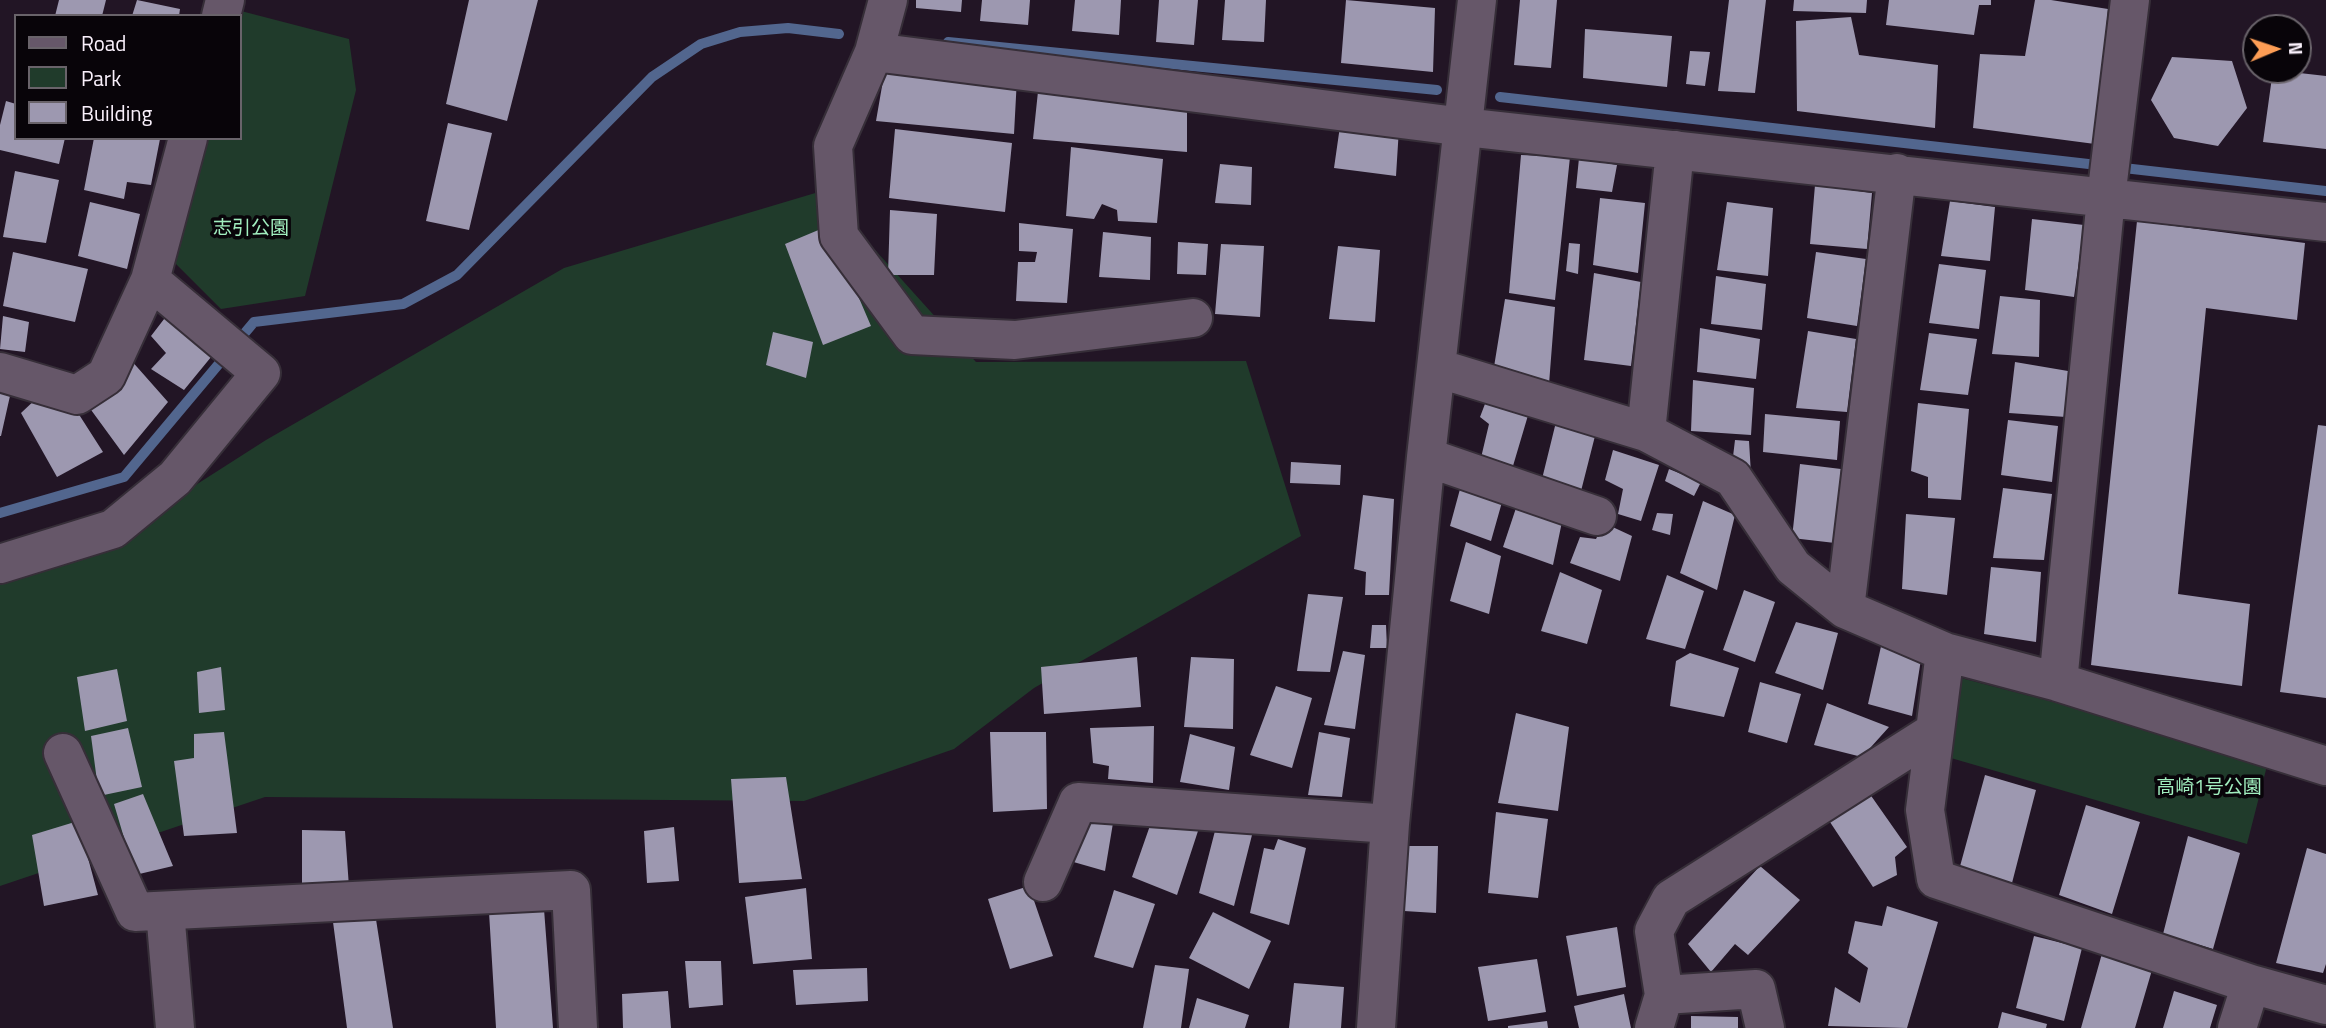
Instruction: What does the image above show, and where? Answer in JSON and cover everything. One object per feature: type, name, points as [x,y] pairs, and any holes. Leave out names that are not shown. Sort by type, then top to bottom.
[{"type":"street","points":[[888,0],[874,52],[833,146],[839,236],[912,335],[1015,340],[1193,318]]},
{"type":"street","points":[[1376,1028],[1390,824],[1426,457],[1477,0]]},
{"type":"street","points":[[2058,682],[2109,178],[2130,0]]},
{"type":"street","points":[[874,52],[1464,127],[1897,173],[2109,178],[2326,222]]},
{"type":"street","points":[[0,372],[77,395],[106,376],[150,280],[187,140]]},
{"type":"street","points":[[1646,432],[1675,150]]},
{"type":"street","points":[[1845,609],[1897,173]]},
{"type":"street","points":[[0,564],[113,529],[175,478],[261,373],[150,280]]},
{"type":"street","points":[[1437,368],[1646,432],[1732,478],[1793,567],[1845,609],[1945,652],[2058,682],[2326,766]]},
{"type":"street","points":[[1426,457],[1597,516]]},
{"type":"street","points":[[1945,652],[1925,810],[1936,879],[2251,984],[2326,1005]]},
{"type":"street","points":[[1765,1028],[1756,989],[1659,1012],[1654,931],[1671,898],[1934,732]]},
{"type":"street","points":[[64,752],[135,912],[571,890],[578,1028]]},
{"type":"street","points":[[1043,882],[1078,802],[1390,824]]},
{"type":"street","points":[[165,911],[175,1028]]},
{"type":"street","points":[[2237,1028],[2251,984]]},
{"type":"green space","name":"志引公園","points":[[241,11],[349,39],[356,90],[305,296],[221,309],[172,260],[204,140],[242,140]]},
{"type":"green space","points":[[822,191],[976,362],[1246,361],[1301,536],[1034,688],[954,749],[804,801],[265,797],[0,886],[0,584],[119,534],[266,440],[564,268]]},
{"type":"green space","name":"高崎1号公園","points":[[1961,678],[2269,758],[2247,844],[1944,756]]},
{"type":"building","points":[[59,0],[106,0],[102,14],[56,14]]},
{"type":"building","points":[[137,0],[180,9],[179,14],[133,14]]},
{"type":"building","points":[[469,0],[538,0],[507,121],[446,104]]},
{"type":"building","points":[[916,0],[962,0],[961,12],[916,8]]},
{"type":"building","points":[[982,0],[1030,0],[1028,25],[980,21]]},
{"type":"building","points":[[1075,0],[1121,0],[1119,35],[1072,31]]},
{"type":"building","points":[[1159,0],[1198,0],[1194,45],[1156,42]]},
{"type":"building","points":[[1225,0],[1266,0],[1264,42],[1222,40]]},
{"type":"building","points":[[1346,0],[1435,8],[1433,72],[1341,63]]},
{"type":"building","points":[[1520,0],[1557,0],[1551,68],[1514,65]]},
{"type":"building","points":[[1729,0],[1766,0],[1755,93],[1718,91]]},
{"type":"building","points":[[1794,0],[1867,0],[1866,13],[1793,11]]},
{"type":"building","points":[[1889,0],[1991,0],[1991,5],[1979,5],[1974,35],[1886,25]]},
{"type":"building","points":[[2035,0],[2108,9],[2095,144],[1973,128],[1980,54],[2025,56]]},
{"type":"building","points":[[1851,17],[1859,55],[1938,65],[1935,128],[1797,111],[1796,21]]},
{"type":"building","points":[[1585,29],[1672,36],[1667,87],[1583,78]]},
{"type":"building","points":[[1690,51],[1710,52],[1705,86],[1686,84]]},
{"type":"building","points":[[2172,57],[2232,61],[2247,108],[2218,146],[2174,138],[2151,100]]},
{"type":"building","points":[[886,63],[1017,78],[1014,134],[876,121]]},
{"type":"building","points":[[2312,74],[2326,76],[2326,149],[2263,142],[2271,84],[2312,84]]},
{"type":"building","points":[[1039,82],[1187,99],[1187,152],[1033,139]]},
{"type":"building","points":[[6,101],[14,103],[14,140],[65,140],[59,164],[0,150],[0,125]]},
{"type":"building","points":[[1341,119],[1399,128],[1396,176],[1334,168]]},
{"type":"building","points":[[448,123],[492,133],[469,230],[426,221]]},
{"type":"building","points":[[895,129],[1012,143],[1005,212],[889,198]]},
{"type":"building","points":[[94,140],[160,140],[151,185],[127,182],[124,199],[84,190]]},
{"type":"building","points":[[1071,147],[1163,159],[1157,223],[1118,221],[1117,210],[1102,204],[1094,219],[1066,216]]},
{"type":"building","points":[[1521,155],[1570,157],[1555,300],[1509,293]]},
{"type":"building","points":[[1579,158],[1617,165],[1612,192],[1576,188]]},
{"type":"building","points":[[1220,164],[1252,167],[1251,205],[1215,203]]},
{"type":"building","points":[[15,171],[59,180],[46,243],[3,237]]},
{"type":"building","points":[[1815,185],[1872,193],[1867,249],[1810,244]]},
{"type":"building","points":[[1600,198],[1645,203],[1638,273],[1593,265]]},
{"type":"building","points":[[1950,201],[1995,207],[1990,261],[1941,256]]},
{"type":"building","points":[[90,202],[140,214],[127,269],[78,256]]},
{"type":"building","points":[[1727,202],[1773,208],[1768,276],[1717,270]]},
{"type":"building","points":[[890,210],[937,214],[934,275],[888,275]]},
{"type":"building","points":[[2032,219],[2084,225],[2074,297],[2025,290]]},
{"type":"building","points":[[2137,221],[2305,243],[2297,320],[2206,308],[2178,594],[2250,604],[2242,686],[2091,665]]},
{"type":"building","points":[[1019,223],[1073,229],[1067,303],[1016,301],[1018,262],[1035,262],[1037,252],[1019,251]]},
{"type":"building","points":[[828,226],[871,326],[823,345],[785,244]]},
{"type":"building","points":[[1103,232],[1151,237],[1150,280],[1099,277]]},
{"type":"building","points":[[1178,242],[1208,244],[1206,275],[1177,274]]},
{"type":"building","points":[[1569,243],[1580,244],[1578,274],[1566,271]]},
{"type":"building","points":[[1221,244],[1264,246],[1260,317],[1215,314]]},
{"type":"building","points":[[1338,246],[1380,250],[1375,322],[1329,319]]},
{"type":"building","points":[[13,252],[88,269],[75,322],[3,306]]},
{"type":"building","points":[[1816,252],[1866,259],[1857,326],[1807,318]]},
{"type":"building","points":[[1939,264],[1986,270],[1979,329],[1929,323]]},
{"type":"building","points":[[1594,273],[1641,282],[1631,366],[1584,360]]},
{"type":"building","points":[[1716,276],[1766,284],[1762,330],[1711,324]]},
{"type":"building","points":[[2000,296],[2040,300],[2039,357],[1992,354]]},
{"type":"building","points":[[1505,299],[1555,307],[1549,384],[1493,373]]},
{"type":"building","points":[[171,310],[216,351],[184,390],[151,369],[166,353],[151,336]]},
{"type":"building","points":[[3,316],[29,322],[25,352],[0,349]]},
{"type":"building","points":[[1700,328],[1760,339],[1756,379],[1697,372]]},
{"type":"building","points":[[1808,331],[1856,339],[1847,412],[1796,408]]},
{"type":"building","points":[[773,332],[813,342],[806,378],[766,365]]},
{"type":"building","points":[[1929,333],[1977,339],[1968,395],[1920,390]]},
{"type":"building","points":[[130,359],[168,402],[124,455],[86,403]]},
{"type":"building","points":[[2015,362],[2068,371],[2066,417],[2009,413]]},
{"type":"building","points":[[1693,380],[1754,388],[1751,435],[1691,431]]},
{"type":"building","points":[[0,383],[12,387],[1,436],[0,436]]},
{"type":"building","points":[[1488,396],[1529,412],[1510,476],[1480,462],[1489,424],[1480,417]]},
{"type":"building","points":[[38,397],[71,402],[103,452],[57,477],[21,413]]},
{"type":"building","points":[[1918,403],[1969,409],[1961,500],[1928,498],[1928,477],[1911,471]]},
{"type":"building","points":[[1765,414],[1840,421],[1837,460],[1763,452]]},
{"type":"building","points":[[2008,420],[2058,426],[2052,482],[2001,475]]},
{"type":"building","points":[[1556,422],[1595,436],[1580,495],[1542,479]]},
{"type":"building","points":[[2318,425],[2326,426],[2326,698],[2280,692]]},
{"type":"building","points":[[1735,440],[1749,441],[1751,474],[1732,465]]},
{"type":"building","points":[[1613,450],[1659,465],[1641,521],[1618,514],[1623,489],[1605,480]]},
{"type":"building","points":[[1291,462],[1341,465],[1340,485],[1290,483]]},
{"type":"building","points":[[1800,464],[1841,469],[1835,543],[1792,538]]},
{"type":"building","points":[[1669,469],[1701,482],[1694,496],[1665,481]]},
{"type":"building","points":[[1463,478],[1504,495],[1491,541],[1450,526]]},
{"type":"building","points":[[2003,488],[2052,494],[2044,560],[1993,558]]},
{"type":"building","points":[[1363,495],[1394,499],[1389,595],[1365,595],[1366,572],[1354,569]]},
{"type":"building","points":[[1519,499],[1563,517],[1553,565],[1503,547]]},
{"type":"building","points":[[1703,501],[1735,515],[1717,590],[1680,573]]},
{"type":"building","points":[[1657,513],[1673,514],[1670,535],[1652,530]]},
{"type":"building","points":[[1906,514],[1955,518],[1947,595],[1902,589]]},
{"type":"building","points":[[1604,523],[1632,536],[1620,581],[1570,563],[1580,537],[1596,539]]},
{"type":"building","points":[[1466,542],[1501,556],[1489,614],[1450,601]]},
{"type":"building","points":[[1991,567],[2041,572],[2036,642],[1984,634]]},
{"type":"building","points":[[1560,572],[1602,590],[1587,644],[1541,631]]},
{"type":"building","points":[[1667,575],[1704,591],[1685,649],[1646,639]]},
{"type":"building","points":[[1744,590],[1775,602],[1755,662],[1723,650]]},
{"type":"building","points":[[1308,594],[1343,597],[1330,672],[1297,671]]},
{"type":"building","points":[[1796,622],[1838,633],[1823,690],[1775,673]]},
{"type":"building","points":[[1372,625],[1386,625],[1387,648],[1370,648]]},
{"type":"building","points":[[1882,642],[1922,653],[1912,716],[1868,704]]},
{"type":"building","points":[[1343,651],[1365,655],[1355,729],[1324,725]]},
{"type":"building","points":[[1690,653],[1739,668],[1724,717],[1670,706],[1676,661]]},
{"type":"building","points":[[1137,657],[1141,707],[1044,714],[1041,667]]},
{"type":"building","points":[[1191,657],[1234,659],[1233,729],[1184,727]]},
{"type":"building","points":[[221,667],[225,710],[199,713],[197,672]]},
{"type":"building","points":[[117,669],[127,721],[85,731],[77,677]]},
{"type":"building","points":[[1760,682],[1801,694],[1787,743],[1748,732]]},
{"type":"building","points":[[1276,686],[1312,698],[1292,768],[1250,755]]},
{"type":"building","points":[[1827,703],[1889,727],[1862,757],[1814,745]]},
{"type":"building","points":[[1516,713],[1569,727],[1558,811],[1498,803]]},
{"type":"building","points":[[1154,726],[1153,783],[1108,779],[1109,766],[1093,763],[1090,728]]},
{"type":"building","points":[[128,728],[142,787],[99,796],[91,736]]},
{"type":"building","points":[[224,732],[237,833],[184,836],[174,761],[194,758],[194,734]]},
{"type":"building","points":[[990,732],[1046,732],[1047,809],[993,812]]},
{"type":"building","points":[[1319,732],[1350,738],[1342,797],[1308,795]]},
{"type":"building","points":[[1190,734],[1235,747],[1229,790],[1180,782]]},
{"type":"building","points":[[1985,775],[2036,790],[2012,883],[1959,870]]},
{"type":"building","points":[[786,777],[802,879],[739,883],[731,779]]},
{"type":"building","points":[[1867,790],[1907,847],[1895,857],[1897,875],[1873,887],[1826,816]]},
{"type":"building","points":[[143,794],[173,866],[135,875],[114,804]]},
{"type":"building","points":[[2086,805],[2140,822],[2112,914],[2059,895]]},
{"type":"building","points":[[1084,811],[1114,817],[1105,871],[1070,861]]},
{"type":"building","points":[[1496,812],[1548,819],[1538,898],[1488,893]]},
{"type":"building","points":[[1153,817],[1198,831],[1177,895],[1132,877]]},
{"type":"building","points":[[78,821],[98,895],[44,906],[32,835]]},
{"type":"building","points":[[674,827],[679,881],[647,883],[644,831]]},
{"type":"building","points":[[1216,827],[1252,835],[1234,906],[1199,893]]},
{"type":"building","points":[[302,830],[345,831],[349,887],[302,887]]},
{"type":"building","points":[[2188,836],[2240,853],[2213,949],[2163,934]]},
{"type":"building","points":[[1278,839],[1306,848],[1289,925],[1250,913],[1264,848],[1274,850]]},
{"type":"building","points":[[1407,846],[1438,846],[1436,913],[1404,911]]},
{"type":"building","points":[[2307,848],[2326,854],[2326,964],[2323,973],[2276,963]]},
{"type":"building","points":[[1760,866],[1800,900],[1748,955],[1735,944],[1711,972],[1688,944]]},
{"type":"building","points":[[1029,886],[1053,956],[1010,969],[988,899]]},
{"type":"building","points":[[806,888],[812,959],[753,964],[745,897]]},
{"type":"building","points":[[1114,890],[1155,904],[1133,968],[1094,957]]},
{"type":"building","points":[[1887,906],[1938,922],[1907,1028],[1828,1026],[1835,987],[1860,1003],[1868,968],[1848,953],[1855,921],[1882,926]]},
{"type":"building","points":[[544,909],[553,1028],[496,1028],[489,912]]},
{"type":"building","points":[[1213,912],[1271,941],[1249,989],[1189,958]]},
{"type":"building","points":[[375,913],[393,1028],[347,1028],[333,922]]},
{"type":"building","points":[[1617,927],[1626,987],[1577,996],[1566,936]]},
{"type":"building","points":[[2034,936],[2082,948],[2064,1021],[2016,1008]]},
{"type":"building","points":[[2103,950],[2152,970],[2135,1028],[2081,1028]]},
{"type":"building","points":[[1537,959],[1546,1012],[1488,1021],[1478,967]]},
{"type":"building","points":[[685,961],[721,961],[723,1005],[689,1008]]},
{"type":"building","points":[[1155,965],[1189,969],[1181,1028],[1143,1028]]},
{"type":"building","points":[[867,968],[868,1001],[796,1005],[793,970]]},
{"type":"building","points":[[1294,983],[1344,987],[1341,1028],[1289,1028]]},
{"type":"building","points":[[668,991],[671,1028],[623,1028],[622,994]]},
{"type":"building","points":[[2174,991],[2217,1005],[2210,1028],[2163,1028]]},
{"type":"building","points":[[1624,994],[1631,1028],[1579,1028],[1574,1006]]},
{"type":"building","points":[[1197,998],[1249,1015],[1245,1028],[1189,1028]]},
{"type":"building","points":[[2002,1012],[2047,1024],[2046,1028],[1998,1028]]},
{"type":"building","points":[[1691,1016],[1738,1017],[1738,1028],[1691,1028]]},
{"type":"building","points":[[1547,1021],[1548,1028],[1508,1028],[1508,1026]]},
{"type":"waterway","points":[[0,513],[124,477],[254,322],[403,304],[457,275],[652,77],[701,44],[740,32],[788,28],[839,34]]},
{"type":"waterway","points":[[948,42],[1437,90]]},
{"type":"waterway","points":[[1500,97],[2326,191]]}]
